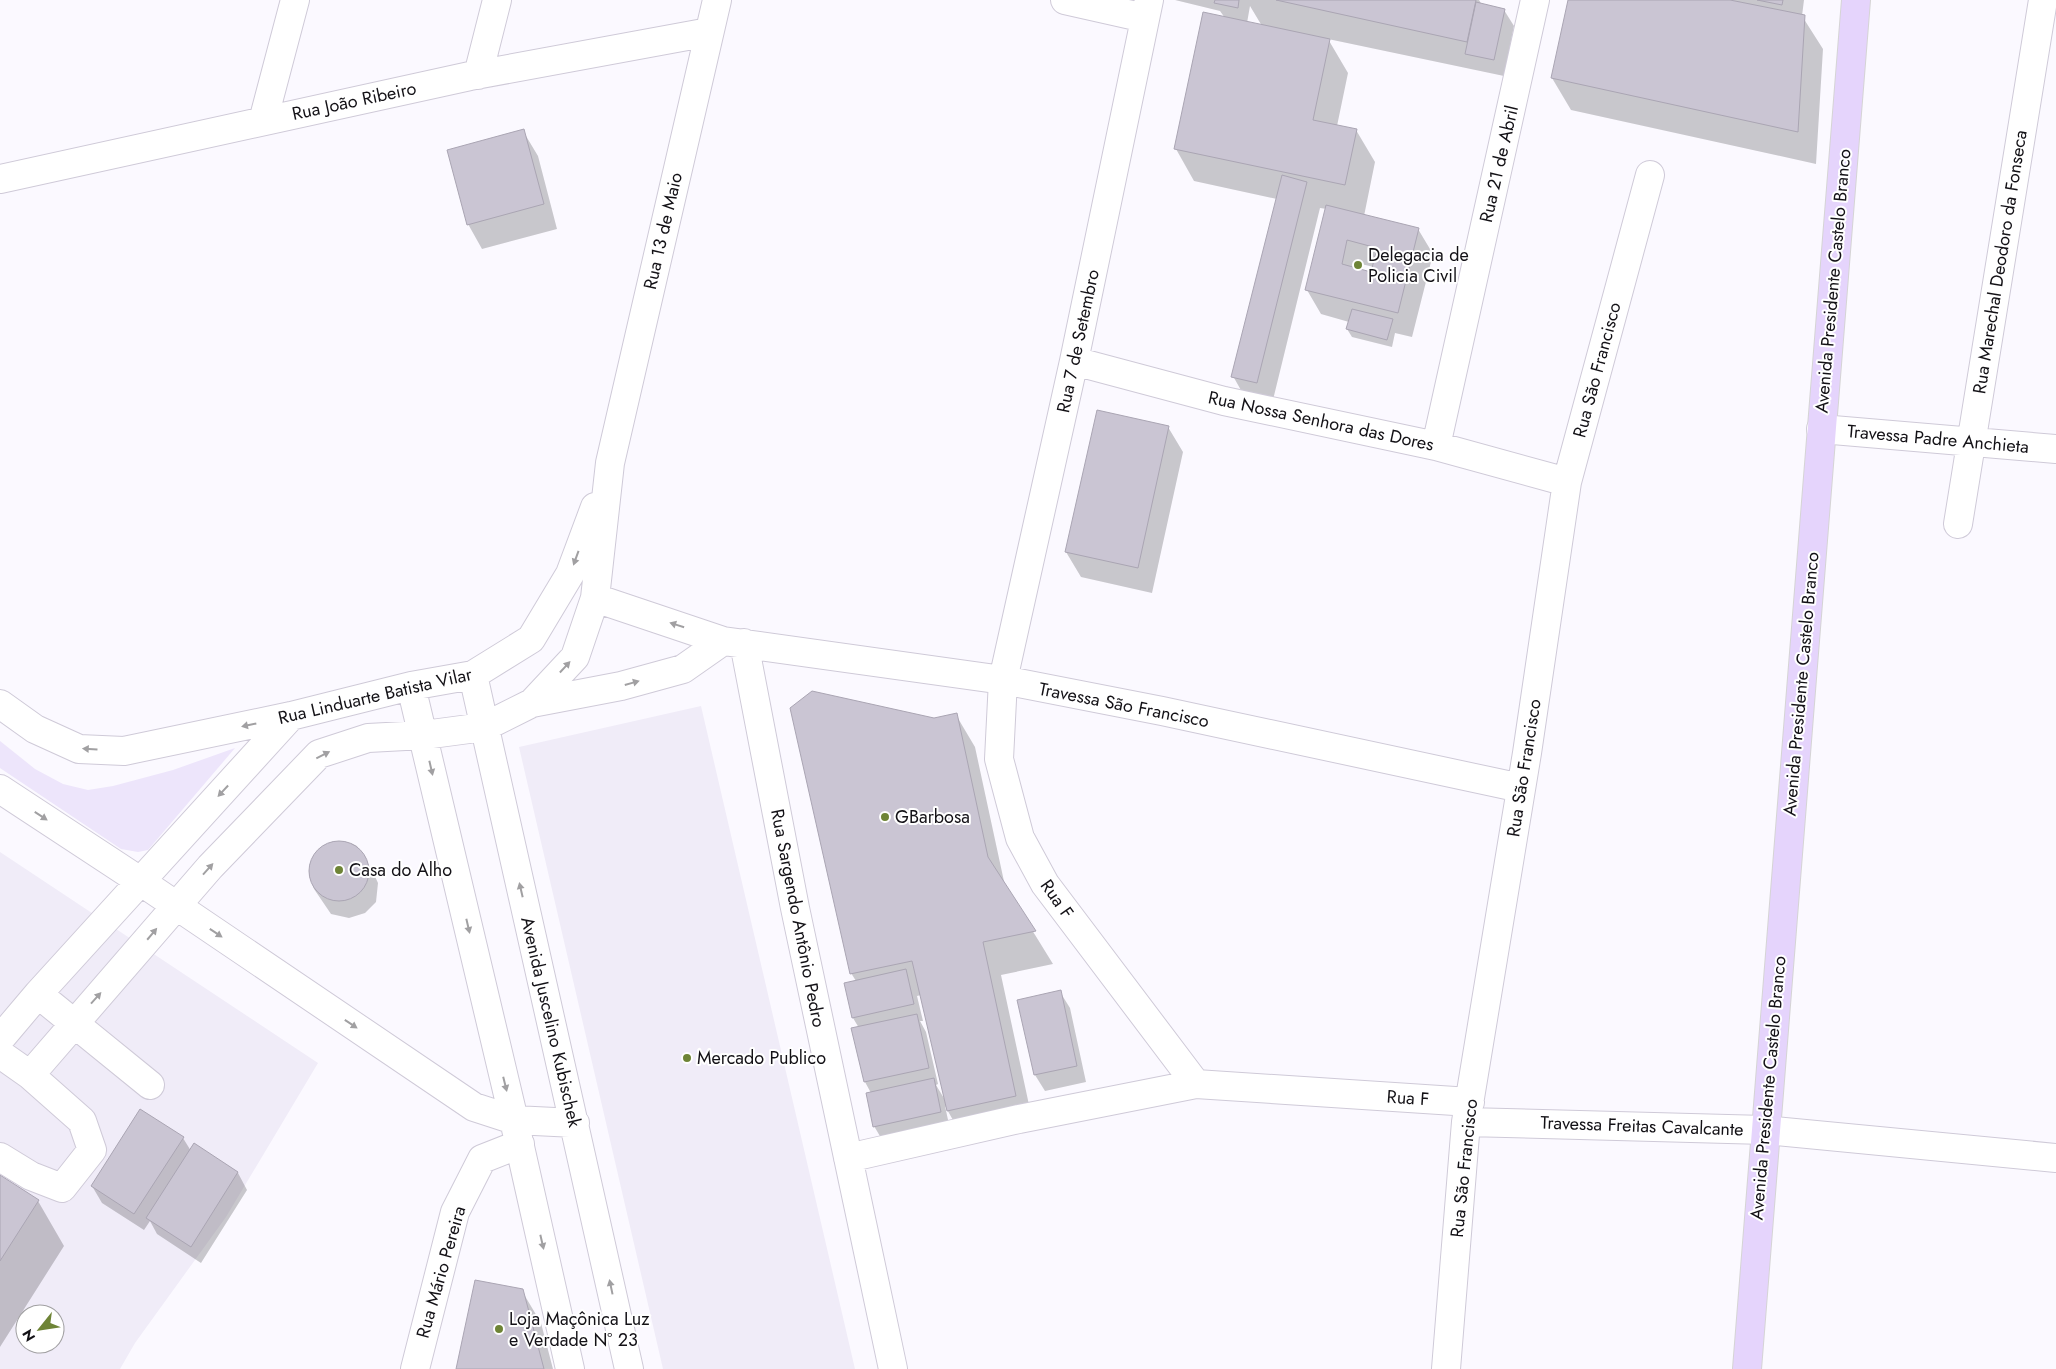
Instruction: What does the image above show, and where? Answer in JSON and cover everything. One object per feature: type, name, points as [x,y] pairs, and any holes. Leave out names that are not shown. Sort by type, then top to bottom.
[{"type":"main road","name":"Avenida Presidente Castelo Branco","points":[[1747,1369],[1856,0]]},
{"type":"street","points":[[264,120],[295,0]]},
{"type":"street","points":[[478,75],[497,0]]},
{"type":"street","name":"Rua 13 de Maio","points":[[610,463],[717,0]]},
{"type":"street","points":[[1065,0],[1147,9]]},
{"type":"street","name":"Rua 21 de Abril","points":[[1436,446],[1535,0]]},
{"type":"street","name":"Rua Marechal Deodoro da Fonseca","points":[[1958,524],[2043,0]]},
{"type":"street","name":"Rua 7 de Setembro","points":[[1003,680],[1074,361],[1147,9]]},
{"type":"street","name":"Rua João Ribeiro","points":[[0,179],[264,120],[478,75],[709,32]]},
{"type":"street","name":"Rua São Francisco","points":[[1446,1369],[1468,1112],[1521,788],[1567,482],[1650,175]]},
{"type":"street","name":"Rua Nossa Senhora das Dores","points":[[1074,361],[1224,401],[1436,446],[1567,482]]},
{"type":"street","name":"Travessa Padre Anchieta","points":[[1821,429],[2056,450]]},
{"type":"street","points":[[532,703],[575,657],[595,598],[610,463]]},
{"type":"street","name":"Rua Linduarte Batista Vilar","points":[[0,704],[35,729],[79,749],[124,751],[291,716],[411,686],[473,674],[531,639],[570,574],[610,463]]},
{"type":"street","name":"Travessa São Francisco","points":[[595,598],[734,642],[1003,680],[1162,711],[1521,788]]},
{"type":"street","points":[[30,1075],[210,867],[319,754],[368,738],[424,735],[484,727],[532,703],[621,686],[683,669],[734,642]]},
{"type":"street","name":"Rua Sargendo Antônio Pedro","points":[[734,642],[795,908],[892,1369]]},
{"type":"street","name":"Avenida Juscelino Kubischek","points":[[473,674],[629,1369]]},
{"type":"street","name":"Rua F","points":[[1003,680],[1000,760],[1020,838],[1045,884],[1196,1084]]},
{"type":"street","points":[[411,686],[517,1132],[570,1369]]},
{"type":"street","points":[[0,1039],[38,994],[291,716]]},
{"type":"street","points":[[0,789],[176,905],[474,1107],[517,1132],[575,1123]]},
{"type":"street","points":[[38,994],[150,1085]]},
{"type":"street","points":[[0,1054],[30,1075],[82,1121],[92,1150],[62,1188],[31,1176],[0,1156]]},
{"type":"street","name":"Rua F","points":[[848,1158],[1019,1119],[1196,1084],[1468,1112]]},
{"type":"street","name":"Travessa Freitas Cavalcante","points":[[1468,1112],[1765,1130],[2056,1158]]},
{"type":"street","name":"Rua Mário Pereira","points":[[414,1369],[455,1212],[482,1159],[517,1132]]},
{"type":"shaded area","name":"Mercado Publico","points":[[701,706],[855,1369],[663,1369],[519,747]]},
{"type":"shaded area","points":[[0,741],[35,769],[63,784],[88,790],[113,786],[173,770],[235,748],[148,850],[138,852],[121,849],[0,768]]},
{"type":"shaded area","points":[[0,852],[318,1063],[226,1217],[135,1343],[120,1369],[0,1369]]},
{"type":"building","points":[[1215,0],[1239,0],[1238,8],[1214,3]]},
{"type":"building","points":[[1276,0],[1476,0],[1467,42]]},
{"type":"building","points":[[1568,0],[1730,0],[1805,15],[1798,132],[1551,78]]},
{"type":"building","points":[[1757,0],[1783,0],[1782,5]]},
{"type":"building","points":[[1476,2],[1505,9],[1494,60],[1465,54]]},
{"type":"building","points":[[1203,12],[1330,39],[1313,120],[1357,129],[1345,185],[1174,149]]},
{"type":"building","points":[[524,129],[544,204],[467,225],[447,150]]},
{"type":"building","points":[[1282,175],[1307,182],[1257,383],[1231,377]]},
{"type":"building","points":[[1326,205],[1419,228],[1398,313],[1305,290]],"holes":[[[1347,240],[1377,248],[1371,272],[1342,264]]]},
{"type":"building","points":[[1352,309],[1393,319],[1387,340],[1346,329]]},
{"type":"building","points":[[1097,410],[1169,426],[1138,568],[1065,552]]},
{"type":"building","points":[[812,691],[934,718],[957,713],[988,857],[1036,931],[983,942],[1016,1096],[947,1111],[912,961],[850,974],[790,708]]},
{"type":"building","name":"Casa do Alho","points":[[333,841],[345,841],[356,846],[364,854],[369,865],[367,883],[356,896],[345,901],[333,901],[322,896],[314,888],[309,877],[309,865],[314,854],[322,846]]},
{"type":"building","points":[[906,969],[914,1004],[852,1018],[844,983]]},
{"type":"building","points":[[1061,990],[1077,1066],[1034,1075],[1017,1000]]},
{"type":"building","points":[[917,1014],[929,1068],[864,1082],[851,1028]]},
{"type":"building","points":[[934,1078],[941,1112],[873,1127],[866,1093]]},
{"type":"building","points":[[140,1109],[184,1137],[134,1214],[91,1186]]},
{"type":"building","points":[[194,1143],[238,1172],[191,1247],[146,1218]]},
{"type":"building","points":[[0,1175],[39,1200],[0,1261]]},
{"type":"building","name":"Loja Maçônica Luz e Verdade Nº 23","points":[[475,1280],[523,1289],[544,1369],[456,1369]]},
{"type":"place","name":"Delegacia de Policia Civil","points":[[1358,265]]},
{"type":"place","name":"GBarbosa","points":[[885,817]]},
{"type":"place","name":"Casa do Alho","points":[[339,870]]},
{"type":"place","name":"Mercado Publico","points":[[687,1058]]},
{"type":"place","name":"Loja Maçônica Luz e Verdade Nº 23","points":[[499,1329]]}]
